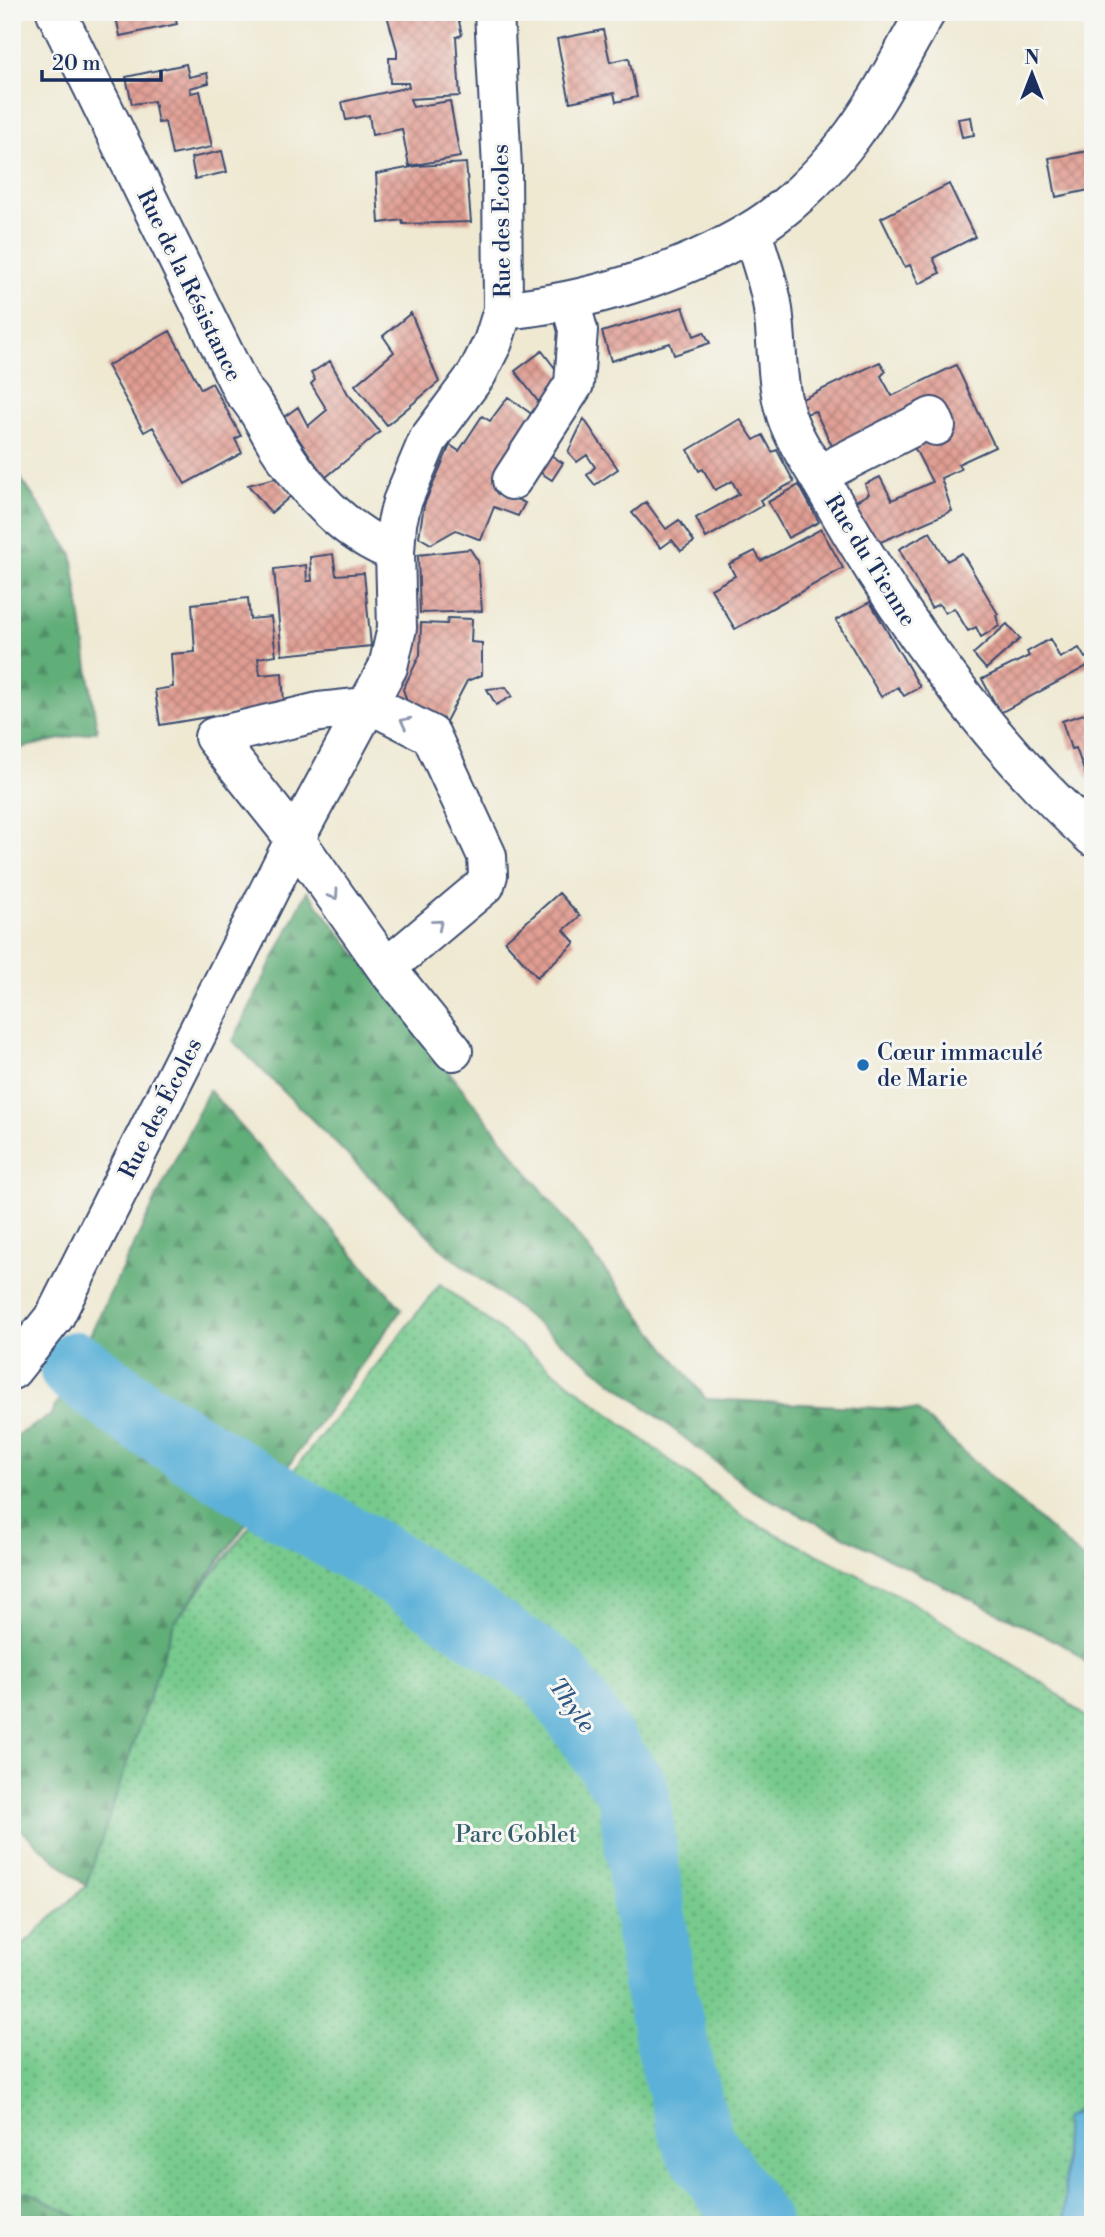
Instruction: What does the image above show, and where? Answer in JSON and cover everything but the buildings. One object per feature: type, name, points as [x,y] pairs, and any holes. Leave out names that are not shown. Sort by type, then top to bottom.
[{"type":"street","name":"Rue de la Résistance","points":[[56,12],[242,390],[255,402],[277,444],[337,517],[375,545],[395,552]]},
{"type":"street","name":"Rue des Ecoles","points":[[295,839],[388,667],[393,652],[397,628],[397,523],[419,457],[428,440],[477,374],[493,342],[503,310],[502,168],[494,12]]},
{"type":"street","points":[[503,310],[542,307],[636,282],[696,259],[752,231],[794,199],[845,145],[876,99],[926,12]]},
{"type":"street","name":"Rue du Tienne","points":[[752,231],[772,301],[784,410],[818,475],[871,567],[972,705],[1026,772],[1093,837]]},
{"type":"street","points":[[512,480],[574,384],[578,330],[570,301]]},
{"type":"street","points":[[818,475],[932,417],[936,426]]},
{"type":"street","points":[[386,968],[485,885],[488,875],[487,856],[430,735],[384,711],[366,707],[319,712],[214,737],[295,839],[386,968],[453,1051]]},
{"type":"street","name":"Rue des Écoles","points":[[18,1362],[55,1316],[295,839]]},
{"type":"green space","points":[[12,465],[72,554],[97,731],[12,750]]},
{"type":"green space","points":[[307,891],[706,1399],[917,1410],[1093,1568],[1093,1669],[1071,1649],[753,1491],[445,1252],[233,1041]]},
{"type":"green space","points":[[209,1090],[402,1309],[174,1623],[86,1886],[12,1822],[12,1438],[51,1415]]},
{"type":"green space","name":"Parc Goblet","points":[[440,1284],[745,1518],[906,1599],[1046,1685],[1093,1723],[1093,2225],[92,2225],[28,2191],[12,2195],[12,1955],[86,1886],[174,1623]]},
{"type":"green space","points":[[28,2190],[92,2225],[12,2225],[12,2195]]},
{"type":"water","points":[[1093,2103],[1093,2225],[1065,2225],[1064,2118]]},
{"type":"waterway","name":"Thyle","points":[[75,1367],[144,1418],[289,1508],[384,1562],[552,1674],[633,1791],[659,1984],[680,2078],[698,2142],[755,2225]]},
{"type":"place","name":"Cœur immaculé de Marie","points":[[863,1065]]}]
